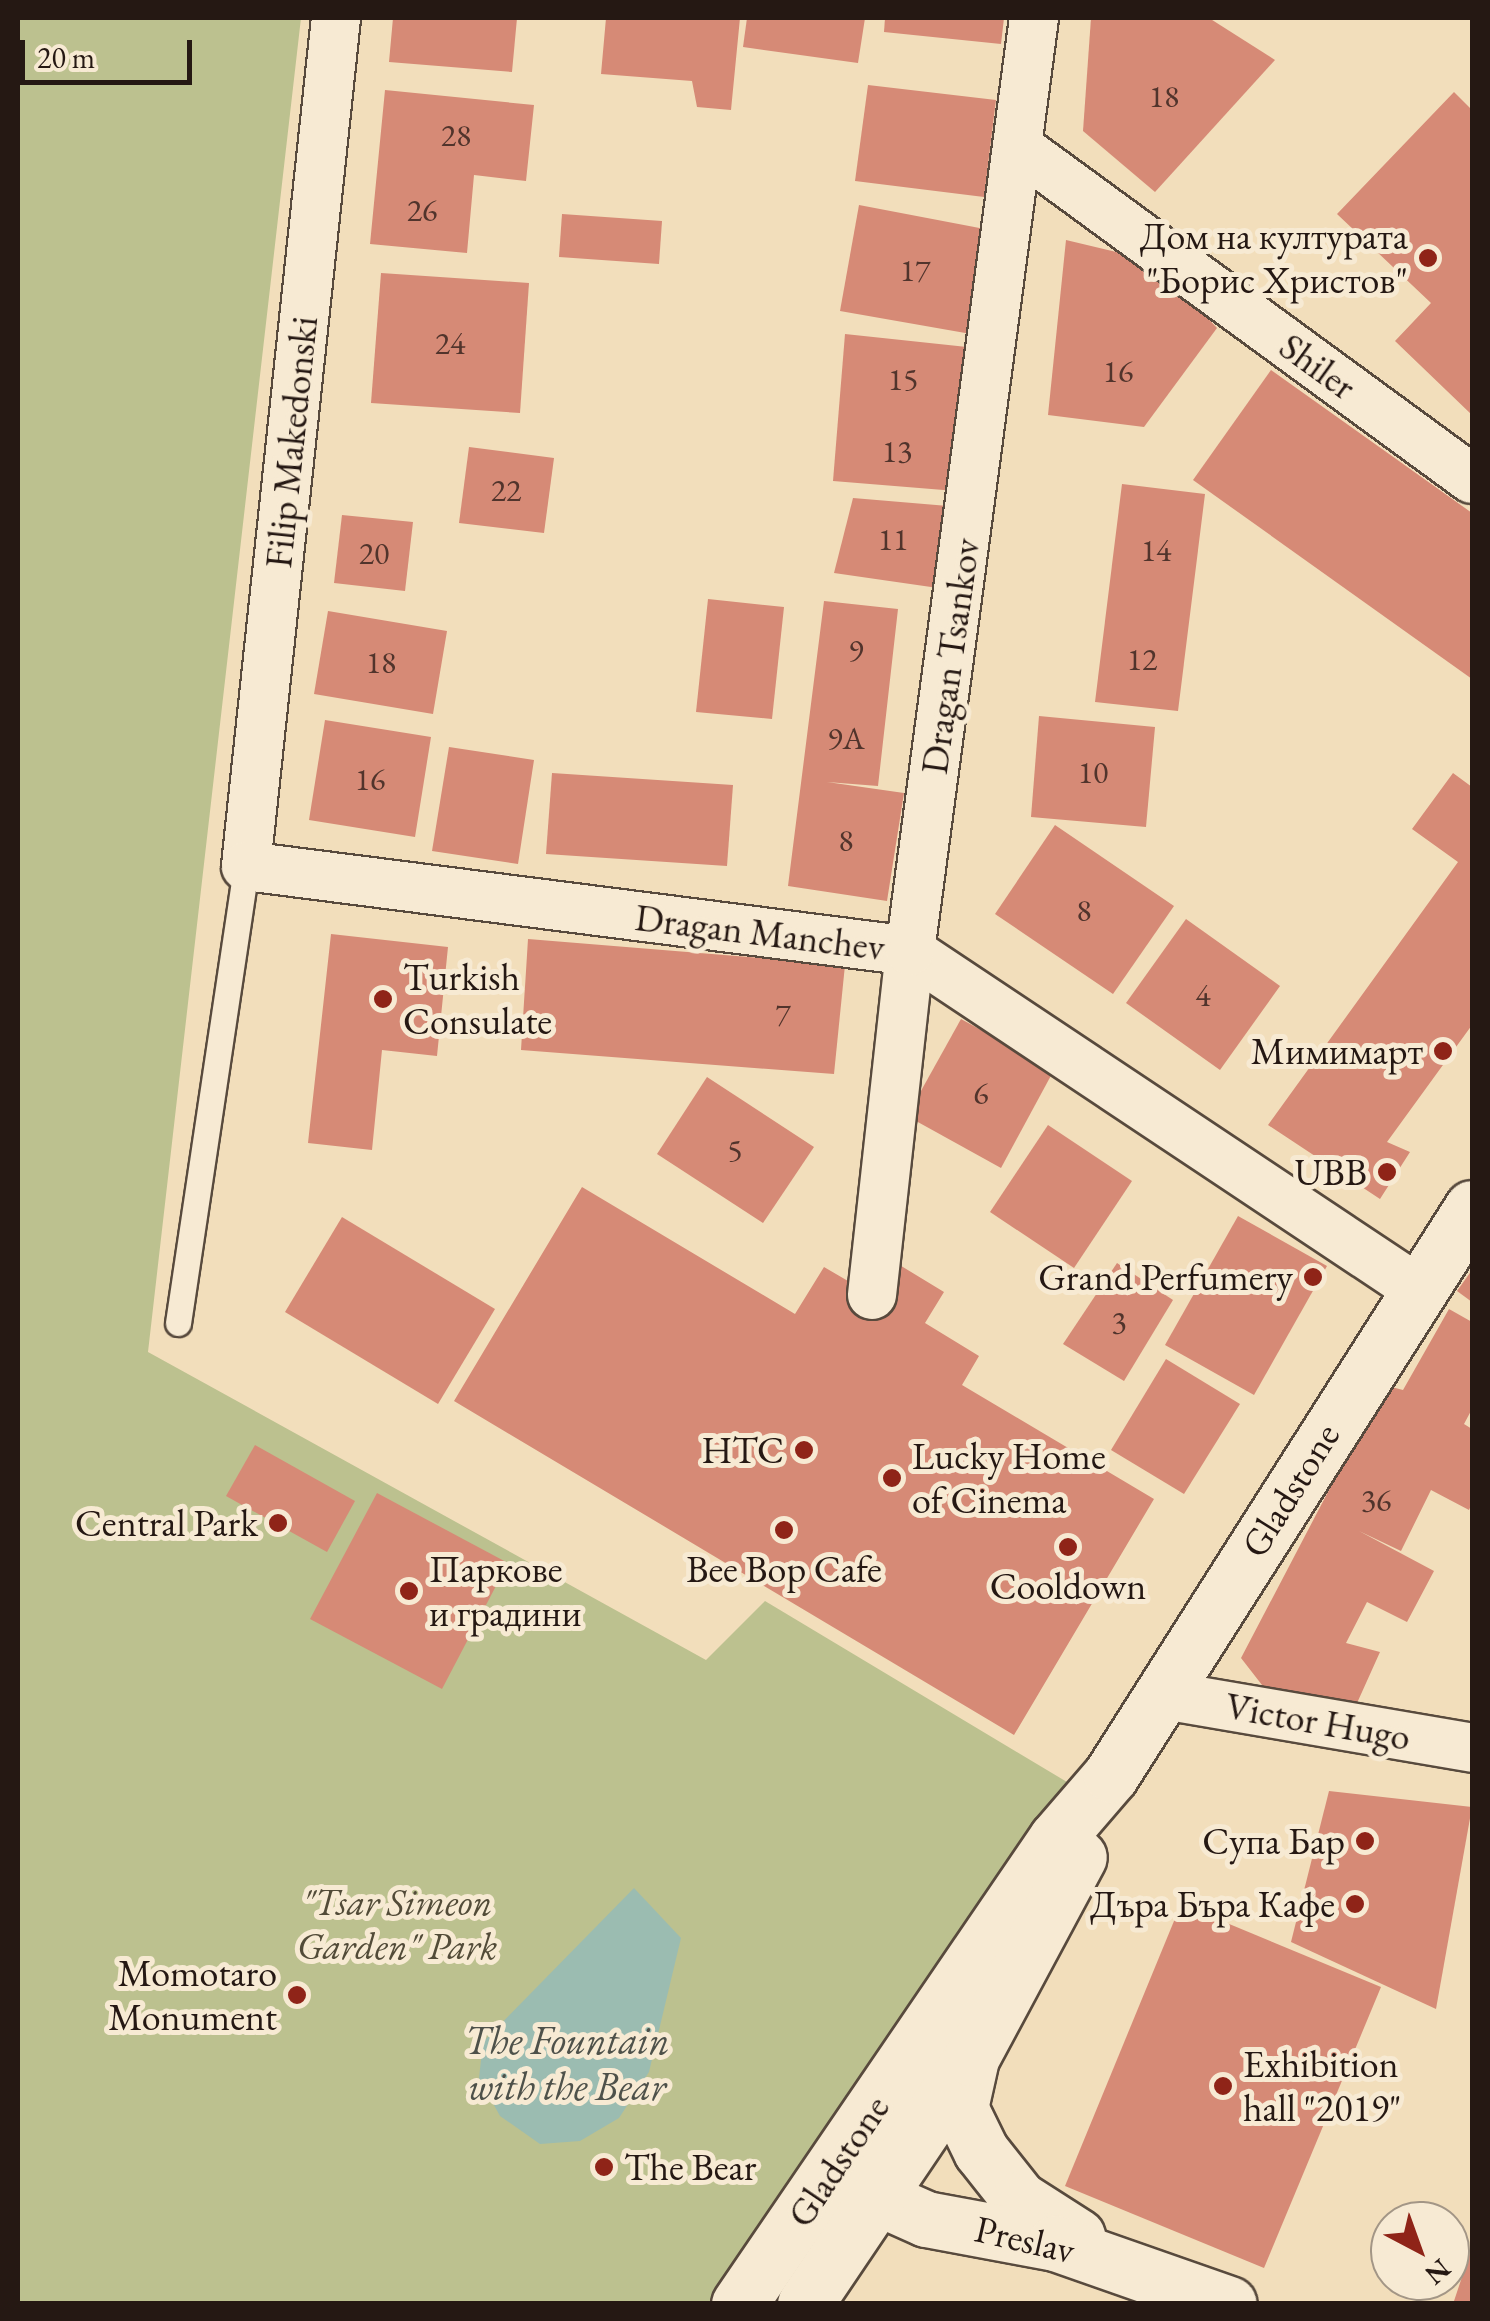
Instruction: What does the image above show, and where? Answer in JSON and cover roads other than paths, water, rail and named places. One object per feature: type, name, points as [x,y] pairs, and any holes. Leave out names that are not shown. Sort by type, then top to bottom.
[{"type":"main road","name":"Gladstone","points":[[739,2304],[1056,1838],[1111,1774],[1416,1288],[1472,1208]]},
{"type":"main road","name":"Gladstone","points":[[805,2304],[881,2198],[971,2058],[1072,1874],[1111,1774]]},
{"type":"main road","points":[[971,2058],[960,2108],[989,2164],[1019,2199],[1117,2262]]},
{"type":"main road","points":[[852,2141],[881,2198]]},
{"type":"main road","name":"Preslav","points":[[881,2198],[926,2219],[1117,2262],[1229,2304]]},
{"type":"street","name":"Filip Makedonski","points":[[246,866],[336,18]]},
{"type":"street","name":"Dragan Tsankov","points":[[872,1296],[910,951],[1034,18]]},
{"type":"street","name":"Shiler","points":[[1018,147],[1472,479]]},
{"type":"street","name":"Dragan Manchev","points":[[246,866],[910,951],[1416,1288]]},
{"type":"street","name":"Victor Hugo","points":[[1163,1695],[1472,1748]]},
{"type":"lane","points":[[178,1323],[246,866]]},
{"type":"water","name":"The Fountain with the Bear","points":[[634,1888],[681,1938],[649,2072],[619,2118],[580,2141],[540,2144],[500,2116],[479,2078],[483,2042]]},
{"type":"place","name":"Дом на културата \"Борис Христов\"","points":[[1428,258]]},
{"type":"place","name":"Turkish Consulate","points":[[383,999]]},
{"type":"place","name":"Мимимарт","points":[[1443,1051]]},
{"type":"place","name":"UBB","points":[[1387,1172]]},
{"type":"place","name":"Grand Perfumery","points":[[1313,1277]]},
{"type":"place","name":"НТС","points":[[804,1450]]},
{"type":"place","name":"Lucky Home of Cinema","points":[[892,1478]]},
{"type":"place","name":"Central Park","points":[[278,1523]]},
{"type":"place","name":"Bee Bop Cafe","points":[[784,1530]]},
{"type":"place","name":"Cooldown","points":[[1068,1547]]},
{"type":"place","name":"Паркове и градини","points":[[409,1591]]},
{"type":"place","name":"Супа Бар","points":[[1365,1841]]},
{"type":"place","name":"Дъра Бъра Кафе","points":[[1355,1904]]},
{"type":"place","name":"Momotaro Monument","points":[[297,1995]]},
{"type":"place","name":"Exhibition hall \"2019\"","points":[[1223,2086]]},
{"type":"place","name":"The Bear","points":[[604,2167]]},
{"type":"park label","name":"\"Tsar Simeon Garden\" Park","points":[[397,1924]]}]
